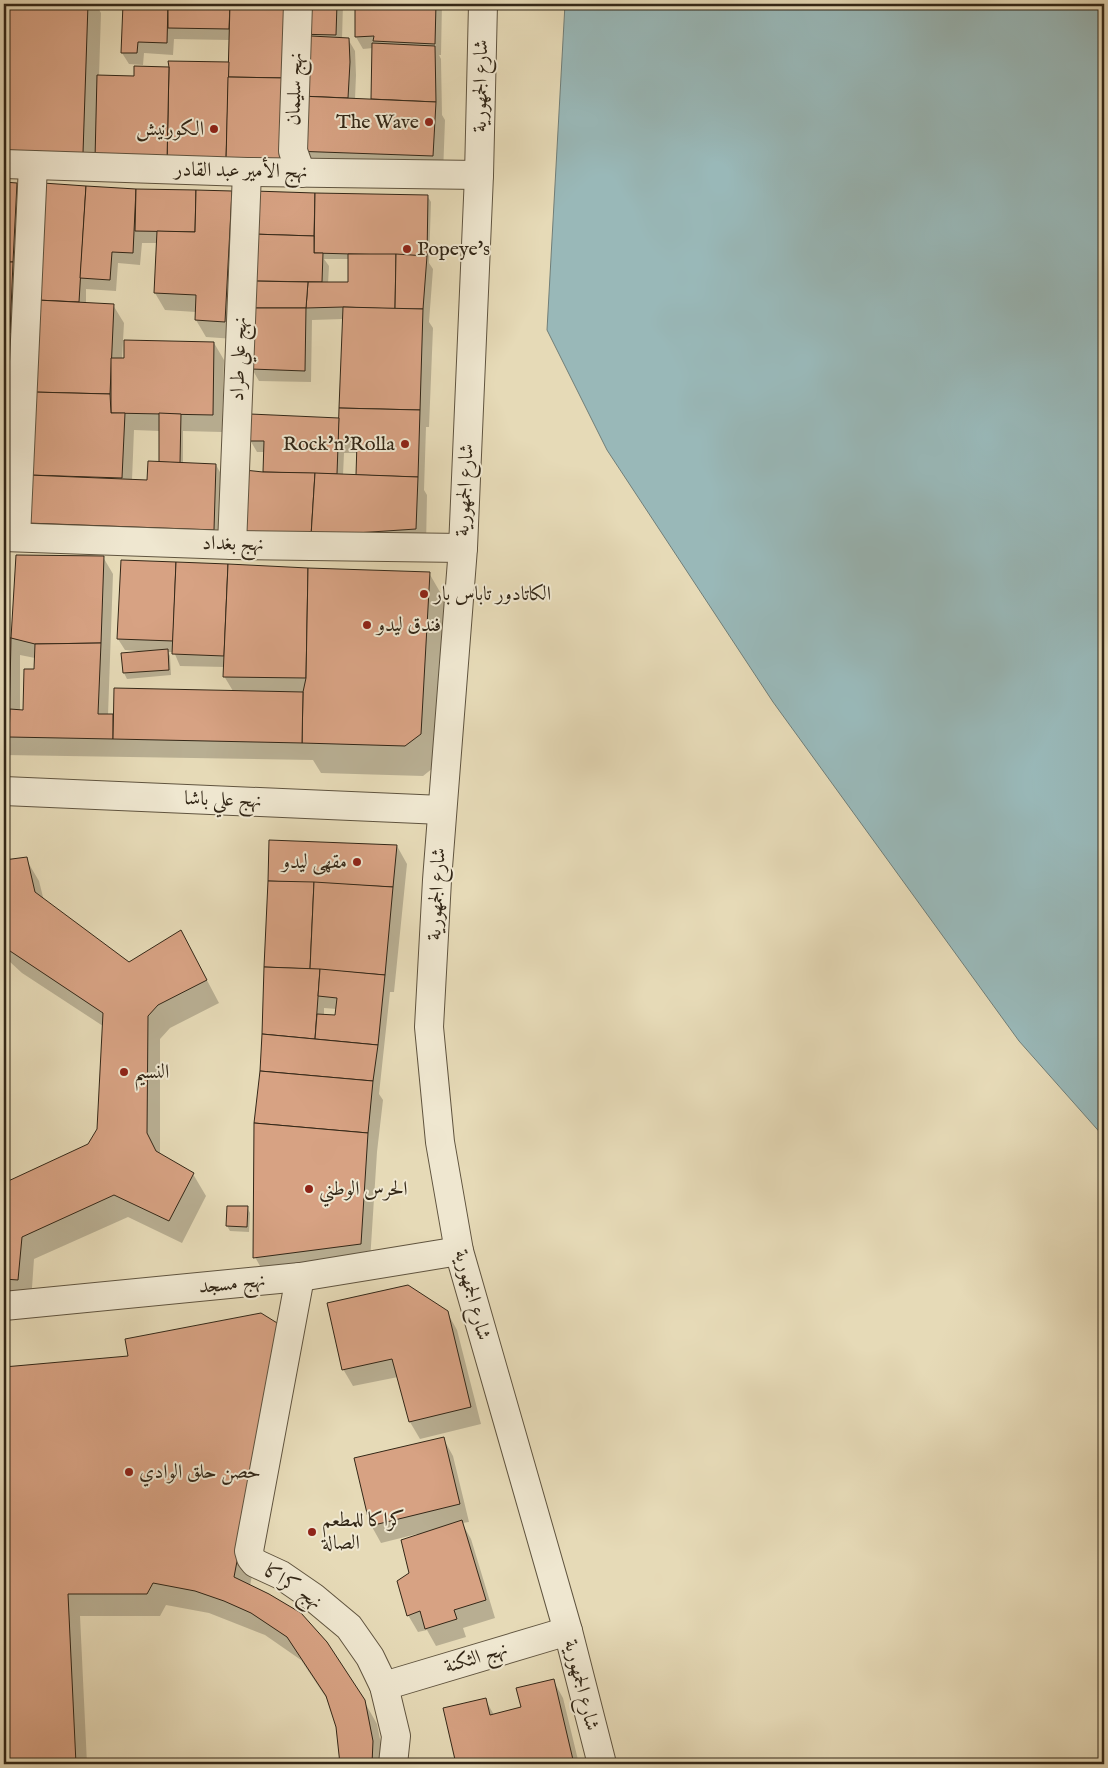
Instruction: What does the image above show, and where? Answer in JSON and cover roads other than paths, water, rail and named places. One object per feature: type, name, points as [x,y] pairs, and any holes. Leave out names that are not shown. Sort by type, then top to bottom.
[{"type":"street","name":"نهج سليمان","points":[[298,4],[293,151],[301,173]]},
{"type":"street","name":"شارع الجمهورية","points":[[483,4],[479,175],[462,548],[442,810],[429,1027],[440,1142],[459,1251],[568,1631],[602,1764]]},
{"type":"street","name":"نهج الأمير عبد القادر","points":[[4,164],[247,172],[479,175]]},
{"type":"street","points":[[10,537],[14,353],[33,164]]},
{"type":"street","name":"نهج علي طراد","points":[[232,544],[247,172]]},
{"type":"street","name":"نهج بغداد","points":[[10,537],[232,544],[462,548]]},
{"type":"street","name":"نهج علي باشا","points":[[4,791],[442,810]]},
{"type":"street","name":"نهج مسجد","points":[[4,1306],[300,1277],[459,1251]]},
{"type":"street","name":"نهج كراكا","points":[[300,1277],[249,1551],[255,1563],[281,1575],[313,1597],[349,1627],[370,1656],[384,1686],[396,1736],[394,1764]]},
{"type":"street","name":"نهج الثكنة","points":[[384,1686],[568,1631]]},
{"type":"water","points":[[565,4],[1104,4],[1104,1137],[1019,1041],[773,702],[607,450],[547,330]]},
{"type":"place","name":"The Wave","points":[[429,122]]},
{"type":"place","name":"الكورنيش","points":[[214,129]]},
{"type":"place","name":"Popeye's","points":[[407,249]]},
{"type":"place","name":"Rock'n'Rolla","points":[[405,444]]},
{"type":"place","name":"الكاتادور تاباس بار","points":[[424,594]]},
{"type":"place","name":"فندق ليدو","points":[[367,625]]},
{"type":"place","name":"مقهى ليدو","points":[[357,862]]},
{"type":"place","name":"النسيم","points":[[124,1072]]},
{"type":"place","name":"الحرس الوطني","points":[[309,1189]]},
{"type":"place","name":"حصن حلق الوادي","points":[[129,1472]]},
{"type":"place","name":"كراكا للمطعم الصالة","points":[[312,1532]]}]
